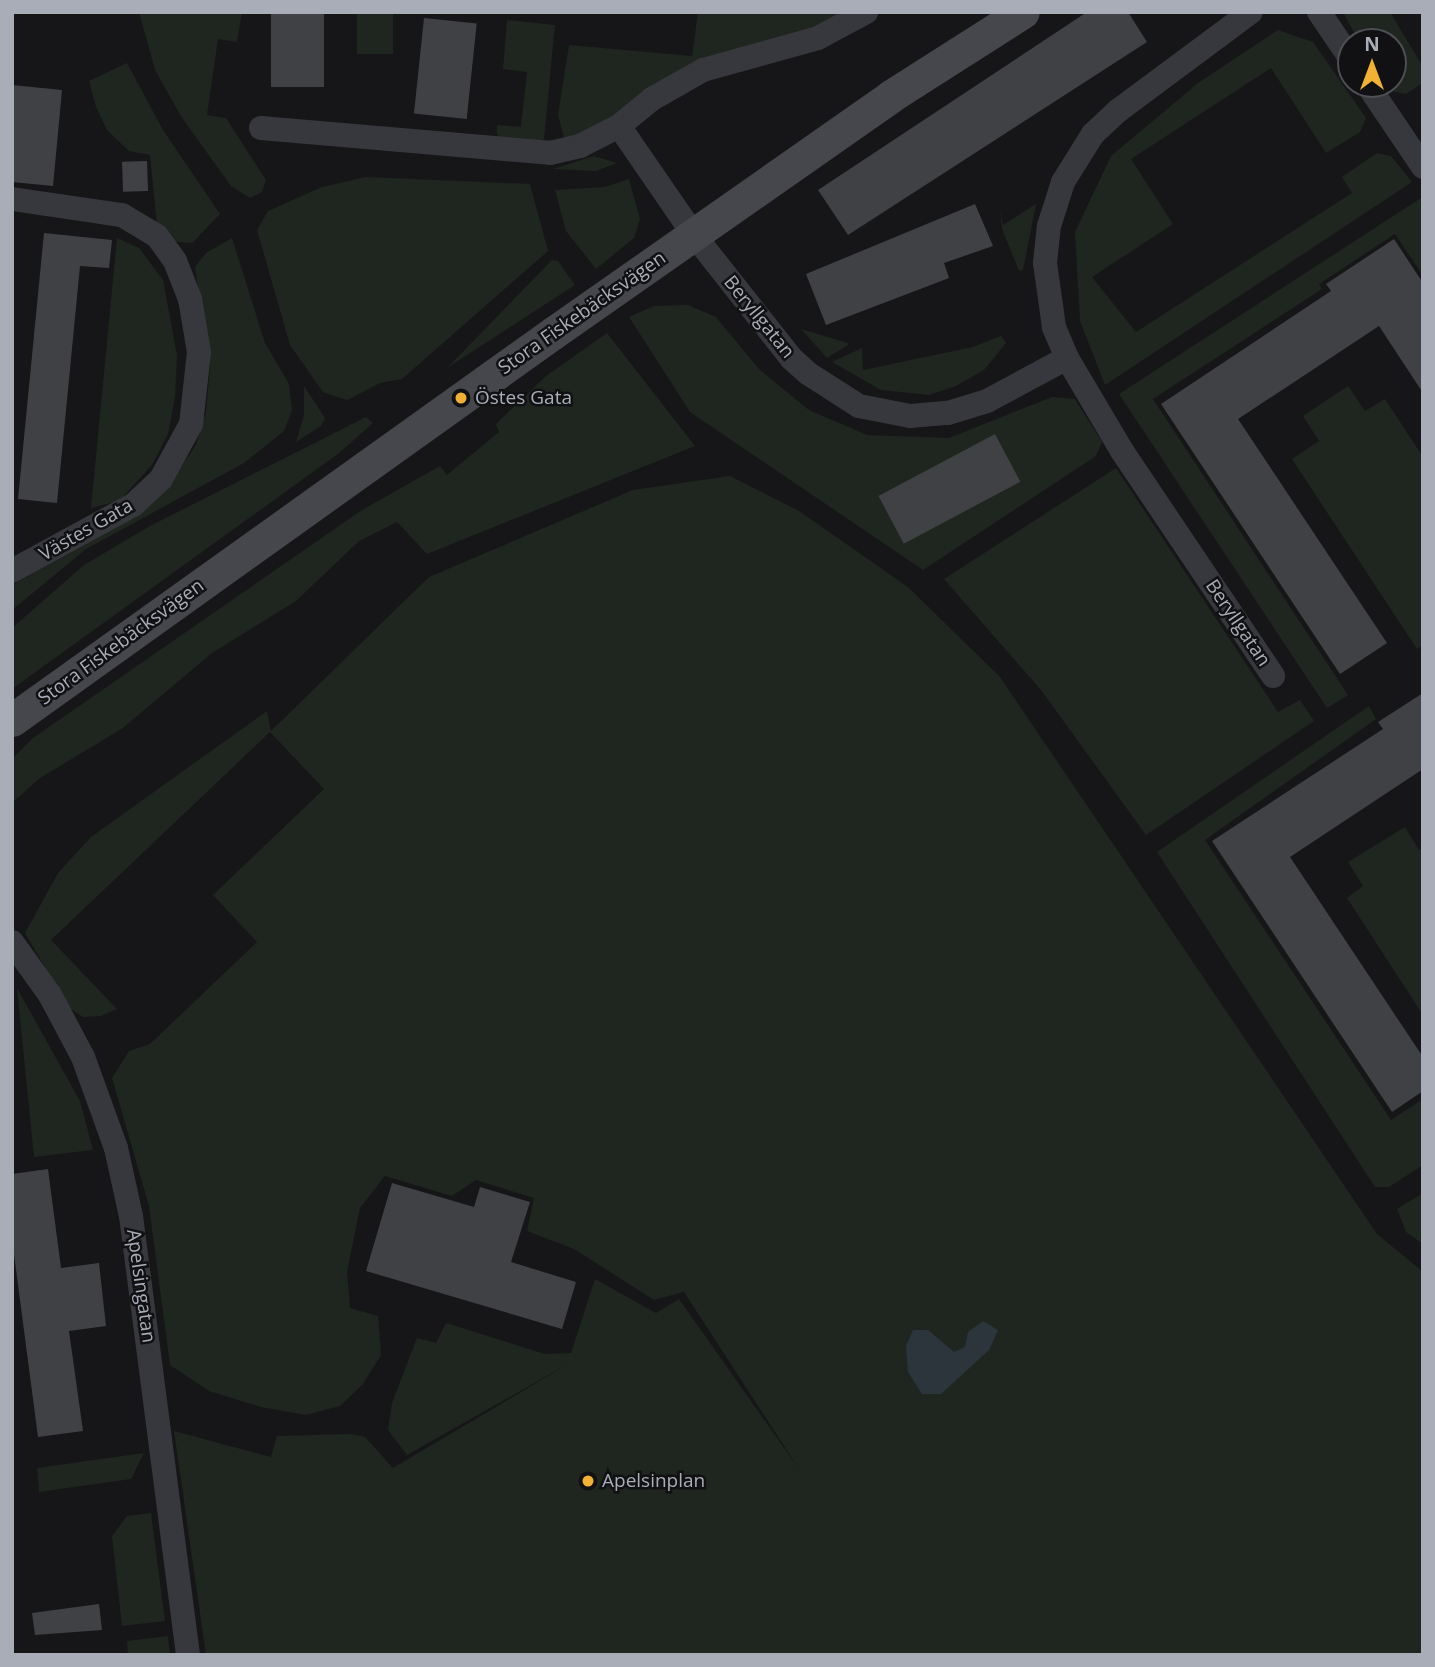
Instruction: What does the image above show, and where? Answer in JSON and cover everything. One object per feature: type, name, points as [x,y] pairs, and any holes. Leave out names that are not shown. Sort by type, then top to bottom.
[{"type":"street","points":[[261,128],[536,154],[580,146],[619,126],[680,81],[818,38],[866,12]]},
{"type":"street","name":"Stora Fiskebäcksvägen","points":[[12,720],[891,96],[1023,12]]},
{"type":"street","name":"Beryllgatan","points":[[1251,12],[1119,110],[1093,134],[1063,182],[1049,226],[1045,263],[1052,316],[1067,358],[1122,451],[1273,676]]},
{"type":"street","points":[[1320,12],[1337,38]]},
{"type":"street","points":[[1376,98],[1423,167]]},
{"type":"street","points":[[619,126],[694,235]]},
{"type":"street","name":"Västes Gata","points":[[12,199],[122,215],[157,236],[175,261],[190,299],[199,352],[191,424],[161,479],[133,505],[12,571]]},
{"type":"street","name":"Beryllgatan","points":[[694,235],[791,358],[859,406],[910,416],[948,412],[988,401],[1067,358]]},
{"type":"street","name":"Apelsingatan","points":[[12,942],[50,995],[83,1057],[117,1148],[131,1216],[188,1655]]},
{"type":"shaded area","points":[[139,12],[242,12],[237,42],[218,39],[207,115],[226,118],[266,180],[262,192],[250,198],[231,186],[182,118],[155,70]]},
{"type":"shaded area","points":[[357,12],[393,12],[393,54],[357,54]]},
{"type":"shaded area","points":[[698,12],[848,12],[577,141],[564,138],[558,115],[569,45],[692,56]]},
{"type":"shaded area","points":[[1343,12],[1390,12],[1400,28],[1352,28]]},
{"type":"shaded area","points":[[507,20],[555,25],[544,139],[535,144],[503,140],[497,134],[497,125],[521,127],[527,72],[503,69]]},
{"type":"shaded area","points":[[1278,30],[1313,42],[1337,76],[1337,98],[1352,98],[1366,118],[1360,132],[1326,153],[1271,68],[1131,159],[1173,224],[1092,277],[1136,332],[1352,193],[1342,177],[1377,153],[1391,156],[1412,182],[1105,385],[1080,321],[1075,232],[1111,156],[1198,83]]},
{"type":"shaded area","points":[[1407,40],[1423,67],[1423,83],[1407,93]]},
{"type":"shaded area","points":[[127,63],[163,130],[220,214],[192,243],[168,241],[157,224],[150,155],[129,151],[107,130],[96,107],[89,81]]},
{"type":"shaded area","points":[[594,156],[617,163],[596,171],[553,169]]},
{"type":"shaded area","points":[[366,177],[530,184],[548,251],[402,379],[380,383],[347,400],[323,392],[290,345],[257,230],[268,211],[322,187]]},
{"type":"shaded area","points":[[629,179],[640,219],[634,238],[596,269],[566,231],[555,190],[605,187]]},
{"type":"shaded area","points":[[1421,198],[1423,276],[1395,234],[1319,284],[1322,289],[1153,399],[1348,695],[1327,708],[1119,394]]},
{"type":"shaded area","points":[[1036,204],[1023,270],[1019,271],[1002,229],[1000,210],[1003,225]]},
{"type":"shaded area","points":[[117,238],[139,248],[163,280],[177,355],[175,397],[168,434],[152,465],[119,501],[91,508]]},
{"type":"shaded area","points":[[232,238],[265,343],[289,384],[292,410],[284,431],[244,463],[86,549],[12,610],[12,585],[114,529],[165,490],[196,445],[206,412],[210,367],[195,267],[206,253]]},
{"type":"shaded area","points":[[552,260],[558,261],[575,285],[447,368]]},
{"type":"shaded area","points":[[688,305],[716,317],[759,369],[809,410],[867,435],[949,438],[1052,397],[1075,399],[1102,442],[1096,456],[923,570],[690,412],[629,317],[654,306]]},
{"type":"shaded area","points":[[801,329],[848,343],[848,345],[827,358]]},
{"type":"shaded area","points":[[607,333],[695,446],[427,554],[397,522],[359,541],[296,601],[212,653],[123,728],[40,778],[12,803],[12,759],[33,738],[362,510],[440,466],[447,475],[499,432],[496,424],[546,376]]},
{"type":"shaded area","points":[[1001,336],[1006,343],[984,370],[956,386],[929,395],[881,390],[832,362],[862,348],[863,370],[973,347]]},
{"type":"shaded area","points":[[304,386],[325,418],[321,426],[296,442],[304,415]]},
{"type":"shaded area","points":[[1348,386],[1365,411],[1385,399],[1423,457],[1423,645],[1417,649],[1292,459],[1319,441],[1303,416]]},
{"type":"shaded area","points":[[366,417],[373,423],[338,454],[12,689],[12,628],[84,565],[150,526]]},
{"type":"shaded area","points":[[1116,468],[1278,712],[1300,700],[1314,721],[1146,835],[1041,690],[944,579]]},
{"type":"shaded area","points":[[730,476],[799,511],[908,587],[1000,677],[1377,1234],[1423,1272],[1423,1655],[206,1655],[174,1431],[271,1457],[277,1436],[352,1434],[365,1437],[393,1468],[568,1364],[407,1455],[388,1430],[392,1403],[417,1338],[436,1343],[446,1323],[545,1354],[571,1353],[595,1279],[656,1313],[679,1299],[799,1469],[684,1292],[654,1300],[574,1249],[527,1231],[534,1198],[476,1180],[452,1196],[385,1176],[360,1208],[347,1272],[350,1308],[378,1316],[381,1355],[363,1384],[340,1406],[306,1415],[261,1407],[209,1391],[170,1365],[149,1206],[112,1078],[129,1051],[150,1044],[257,942],[213,895],[324,789],[270,732],[51,940],[117,1009],[101,1016],[83,1017],[69,1008],[25,933],[58,873],[91,837],[267,711],[271,731],[429,577],[633,490]]},
{"type":"shaded area","points":[[1369,706],[1376,719],[1205,840],[1391,1120],[1423,1099],[1423,1165],[1389,1187],[1375,1187],[1157,852]]},
{"type":"shaded area","points":[[1405,827],[1419,850],[1423,848],[1423,1015],[1347,898],[1363,886],[1348,862]]},
{"type":"shaded area","points":[[17,988],[80,1101],[93,1150],[34,1157]]},
{"type":"shaded area","points":[[1423,1193],[1423,1244],[1406,1232],[1397,1209]]},
{"type":"shaded area","points":[[983,1321],[998,1330],[989,1350],[941,1394],[922,1394],[908,1372],[906,1346],[913,1330],[928,1330],[954,1352],[965,1347],[968,1332]]},
{"type":"shaded area","points":[[144,1453],[131,1479],[39,1492],[37,1468]]},
{"type":"shaded area","points":[[151,1513],[165,1621],[122,1626],[112,1536],[127,1516]]},
{"type":"shaded area","points":[[168,1636],[170,1655],[128,1655],[127,1641]]},
{"type":"building","points":[[271,12],[324,12],[324,87],[271,87]]},
{"type":"building","points":[[1087,12],[1128,12],[1147,42],[848,235],[818,190]]},
{"type":"building","points":[[424,18],[477,24],[467,119],[414,113]]},
{"type":"building","points":[[12,85],[62,90],[53,186],[12,182]]},
{"type":"building","points":[[147,161],[148,191],[123,192],[122,162]]},
{"type":"building","points":[[975,204],[993,246],[944,263],[949,278],[826,325],[806,274]]},
{"type":"building","points":[[44,233],[112,240],[109,268],[80,266],[57,503],[18,499]]},
{"type":"building","points":[[1394,239],[1423,283],[1423,393],[1379,326],[1238,419],[1387,643],[1340,674],[1161,404],[1331,291],[1326,284]]},
{"type":"building","points":[[995,434],[1020,482],[904,544],[878,496]]},
{"type":"building","points":[[1423,693],[1423,769],[1290,857],[1423,1057],[1423,1091],[1392,1112],[1212,841],[1383,729],[1378,722]]},
{"type":"building","points":[[48,1169],[61,1268],[99,1263],[106,1326],[69,1331],[83,1431],[38,1437],[12,1239],[12,1174]]},
{"type":"building","points":[[392,1183],[474,1207],[480,1187],[530,1202],[511,1262],[576,1282],[562,1329],[366,1271]]},
{"type":"building","points":[[99,1604],[102,1630],[35,1635],[32,1613]]},
{"type":"place","name":"Östes Gata","points":[[461,398]]},
{"type":"place","name":"Apelsinplan","points":[[588,1481]]}]
